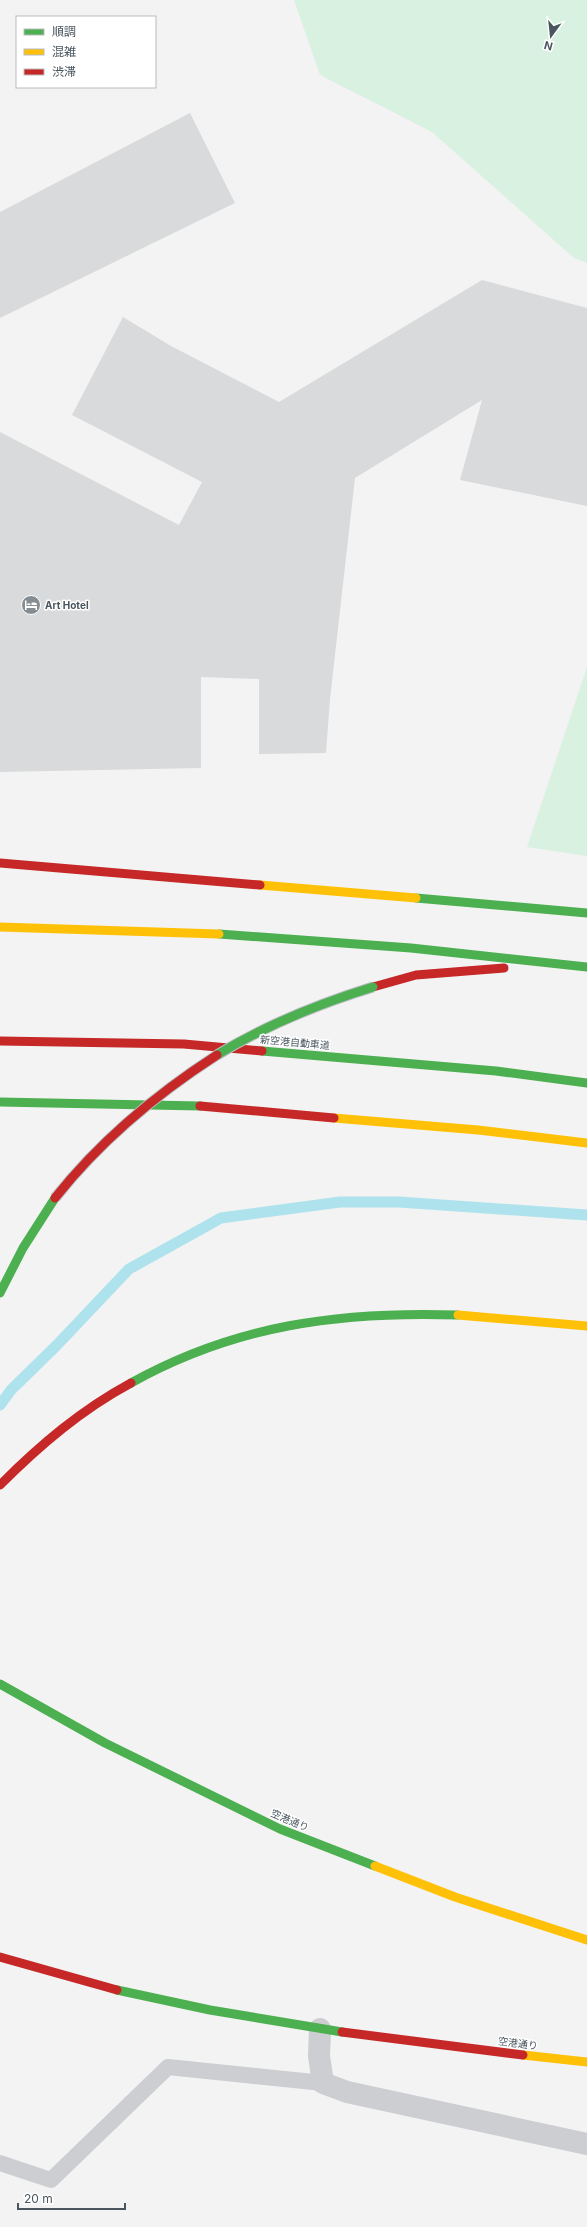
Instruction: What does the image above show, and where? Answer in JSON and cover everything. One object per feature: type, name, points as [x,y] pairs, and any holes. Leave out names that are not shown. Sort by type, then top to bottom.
[{"type":"main road","points":[[0,863],[587,913]]},
{"type":"main road","points":[[0,927],[235,935],[404,948],[587,967]]},
{"type":"main road","points":[[0,1293],[23,1248],[55,1198],[93,1153],[135,1113],[193,1070],[250,1036],[308,1009],[373,987],[416,975],[462,970],[510,968],[587,971]]},
{"type":"main road","name":"新空港自動車道","points":[[0,1041],[184,1044],[489,1070],[587,1083]]},
{"type":"main road","points":[[0,1102],[185,1105],[478,1130],[587,1143]]},
{"type":"main road","points":[[0,1485],[17,1466],[57,1430],[105,1396],[163,1366],[215,1344],[267,1329],[329,1318],[392,1314],[522,1319],[587,1326]]},
{"type":"main road","name":"空港通り","points":[[0,1684],[105,1743],[280,1829],[455,1897],[587,1940]]},
{"type":"main road","name":"空港通り","points":[[0,1957],[118,1991],[210,2010],[320,2029],[587,2062]]},
{"type":"street","points":[[320,2029],[319,2056],[323,2083],[347,2092],[587,2144]]},
{"type":"lane","points":[[0,2163],[51,2180],[168,2067],[323,2083]]},
{"type":"green space","points":[[294,0],[587,0],[587,263],[574,258],[432,132],[320,75]]},
{"type":"green space","points":[[587,667],[587,856],[527,847]]},
{"type":"building","points":[[190,113],[235,203],[0,318],[0,212]]},
{"type":"building","points":[[482,280],[587,308],[587,506],[460,480],[482,400],[355,478],[330,699],[326,753],[259,754],[259,679],[201,677],[201,768],[0,772],[0,432],[179,525],[202,482],[72,415],[123,317],[171,346],[279,402]]},
{"type":"waterway","points":[[0,1405],[11,1390],[57,1345],[129,1269],[221,1218],[340,1202],[399,1202],[587,1215]]},
{"type":"traffic: fast","points":[[416,898],[587,913]]},
{"type":"traffic: fast","points":[[219,934],[411,948],[587,967]]},
{"type":"traffic: fast","points":[[217,1055],[254,1034],[293,1016],[373,987]]},
{"type":"traffic: fast","points":[[262,1051],[496,1071],[587,1083]]},
{"type":"traffic: fast","points":[[0,1102],[200,1106]]},
{"type":"traffic: fast","points":[[0,1293],[23,1248],[55,1198]]},
{"type":"traffic: fast","points":[[131,1383],[170,1363],[209,1347],[249,1335],[289,1326],[330,1319],[372,1316],[414,1314],[458,1315]]},
{"type":"traffic: fast","points":[[0,1684],[105,1743],[280,1829],[375,1866]]},
{"type":"traffic: fast","points":[[117,1990],[210,2010],[342,2032]]},
{"type":"traffic: slow","points":[[260,885],[416,898]]},
{"type":"traffic: slow","points":[[0,927],[219,934]]},
{"type":"traffic: slow","points":[[334,1118],[478,1130],[587,1143]]},
{"type":"traffic: slow","points":[[458,1315],[587,1326]]},
{"type":"traffic: slow","points":[[375,1866],[455,1897],[587,1940]]},
{"type":"traffic: slow","points":[[523,2055],[587,2062]]},
{"type":"traffic: jam","points":[[0,863],[260,885]]},
{"type":"traffic: jam","points":[[373,987],[416,975],[504,968]]},
{"type":"traffic: jam","points":[[0,1041],[184,1044],[262,1051]]},
{"type":"traffic: jam","points":[[55,1198],[91,1157],[130,1120],[172,1086],[217,1055]]},
{"type":"traffic: jam","points":[[200,1106],[334,1118]]},
{"type":"traffic: jam","points":[[0,1485],[30,1456],[62,1429],[95,1405],[131,1383]]},
{"type":"traffic: jam","points":[[0,1957],[117,1990]]},
{"type":"traffic: jam","points":[[342,2032],[523,2055]]},
{"type":"place","name":"Art Hotel","points":[[31,605]]}]
